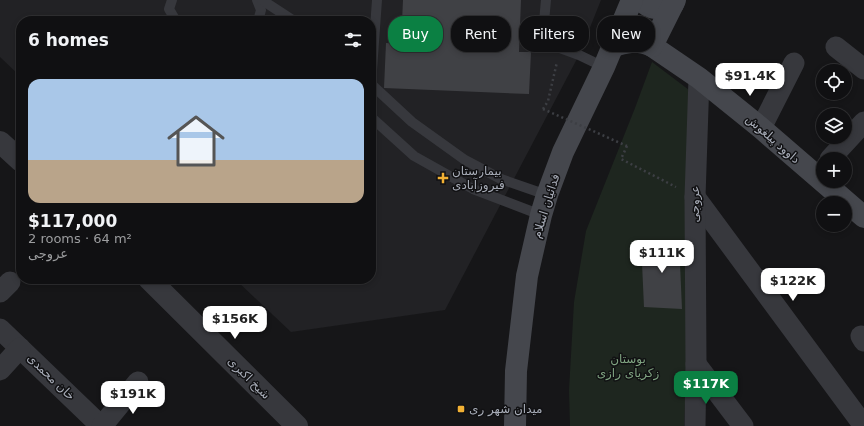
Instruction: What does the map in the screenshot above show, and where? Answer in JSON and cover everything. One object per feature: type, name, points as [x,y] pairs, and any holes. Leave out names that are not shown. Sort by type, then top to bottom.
[{"type":"main road","name":"فدائیان اسلام","points":[[625,16],[632,0]]},
{"type":"main road","points":[[641,0],[650,7],[658,9],[674,2]]},
{"type":"main road","points":[[655,40],[674,2]]},
{"type":"main road","name":"داوود پیلغوش","points":[[655,48],[699,78],[761,128],[816,169]]},
{"type":"main road","name":"فدائیان اسلام","points":[[515,426],[516,371],[527,276],[541,215],[563,152],[610,52]]},
{"type":"main road","name":"داوود پیلغوش","points":[[836,188],[864,217]]},
{"type":"street","points":[[836,47],[864,69]]},
{"type":"street","points":[[761,128],[794,63]]},
{"type":"street","name":"عروجی","points":[[695,426],[695,197],[699,78]]},
{"type":"street","points":[[836,152],[864,122]]},
{"type":"street","points":[[0,142],[16,156]]},
{"type":"street","points":[[695,197],[864,426]]},
{"type":"street","name":"شیخ اکبری","points":[[154,284],[297,426]]},
{"type":"street","name":"خان محمدی","points":[[0,329],[101,426]]},
{"type":"street","points":[[0,370],[20,348]]},
{"type":"street","points":[[696,364],[743,426]]},
{"type":"street","points":[[101,426],[138,382]]},
{"type":"lane","points":[[172,0],[168,9],[173,16]]},
{"type":"lane","points":[[257,0],[261,10],[259,16]]},
{"type":"lane","points":[[262,0],[286,16]]},
{"type":"lane","points":[[376,16],[377,0]]},
{"type":"lane","points":[[545,16],[546,0]]},
{"type":"lane","points":[[573,52],[604,67]]},
{"type":"lane","points":[[376,89],[412,122],[465,160],[501,179],[547,195]]},
{"type":"lane","points":[[376,122],[414,156],[473,189],[541,215]]},
{"type":"path","points":[[559,52],[548,101],[543,109],[626,146],[621,159],[695,197]]},
{"type":"shaded area","name":"بیمارستان فیروزآبادی","points":[[0,0],[601,0],[589,30],[589,16],[519,16],[519,52],[580,52],[445,310],[291,332],[240,284],[376,284],[376,16],[16,16],[16,72],[0,57]]},
{"type":"green space","name":"بوستان زکریای رازی","points":[[652,62],[693,93],[684,426],[570,426],[569,390],[574,302],[586,231]]},
{"type":"building","points":[[403,0],[521,0],[520,16],[519,16],[519,52],[531,52],[529,94],[384,88],[386,43],[388,43],[388,52],[443,52],[443,16],[402,16]]},
{"type":"building","points":[[641,241],[679,241],[682,309],[644,307]]},
{"type":"place","name":"بیمارستان فیروزآبادی","points":[[443,178]]},
{"type":"place","name":"میدان شهر ری","points":[[461,409]]}]
